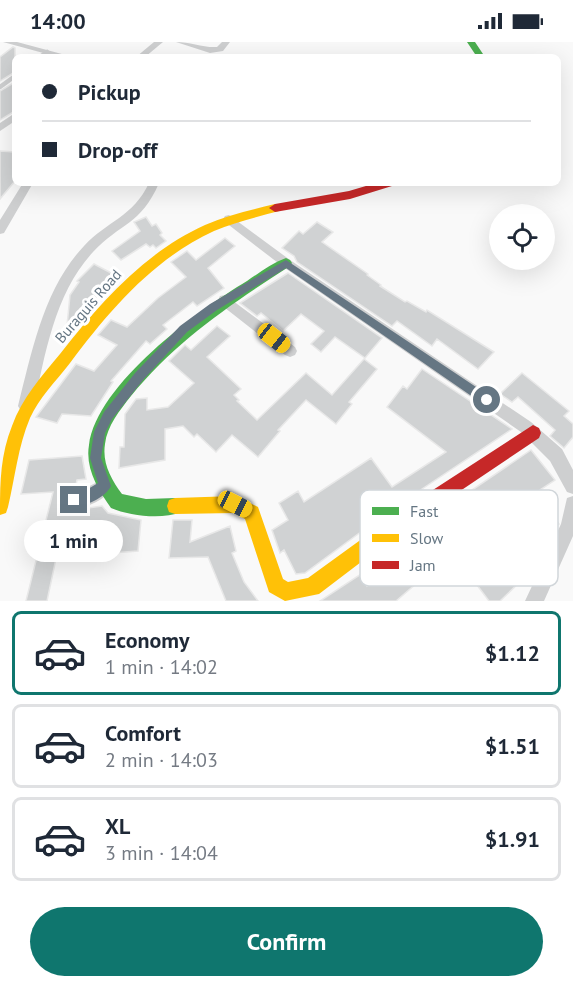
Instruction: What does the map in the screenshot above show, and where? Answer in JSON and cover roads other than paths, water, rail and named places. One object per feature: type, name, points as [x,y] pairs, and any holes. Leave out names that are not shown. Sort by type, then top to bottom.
[{"type":"street","points":[[144,54],[159,42]]},
{"type":"street","points":[[180,42],[210,50],[220,49],[226,42]]},
{"type":"street","points":[[0,52],[10,43],[43,54]]},
{"type":"street","points":[[0,129],[12,119]]},
{"type":"street","points":[[0,230],[26,186]]},
{"type":"street","points":[[24,414],[48,323],[73,267],[98,240],[143,207],[153,186]]},
{"type":"street","name":"Buraguis Road","points":[[0,507],[24,414],[80,338],[119,292],[176,244],[230,219],[278,207],[356,193],[378,186]]},
{"type":"street","points":[[230,219],[286,263],[532,433],[556,455],[573,486]]},
{"type":"street","points":[[286,263],[225,300],[184,329],[139,377],[108,415],[99,432],[96,458],[105,486],[117,502],[146,507],[235,504],[252,513],[276,585],[286,592],[312,586],[360,551]]},
{"type":"street","points":[[225,300],[290,351]]},
{"type":"street","points":[[447,490],[532,433]]},
{"type":"street","points":[[74,500],[86,498],[105,486]]},
{"type":"street","points":[[558,552],[571,526],[573,504]]},
{"type":"street","points":[[534,601],[541,586]]}]
